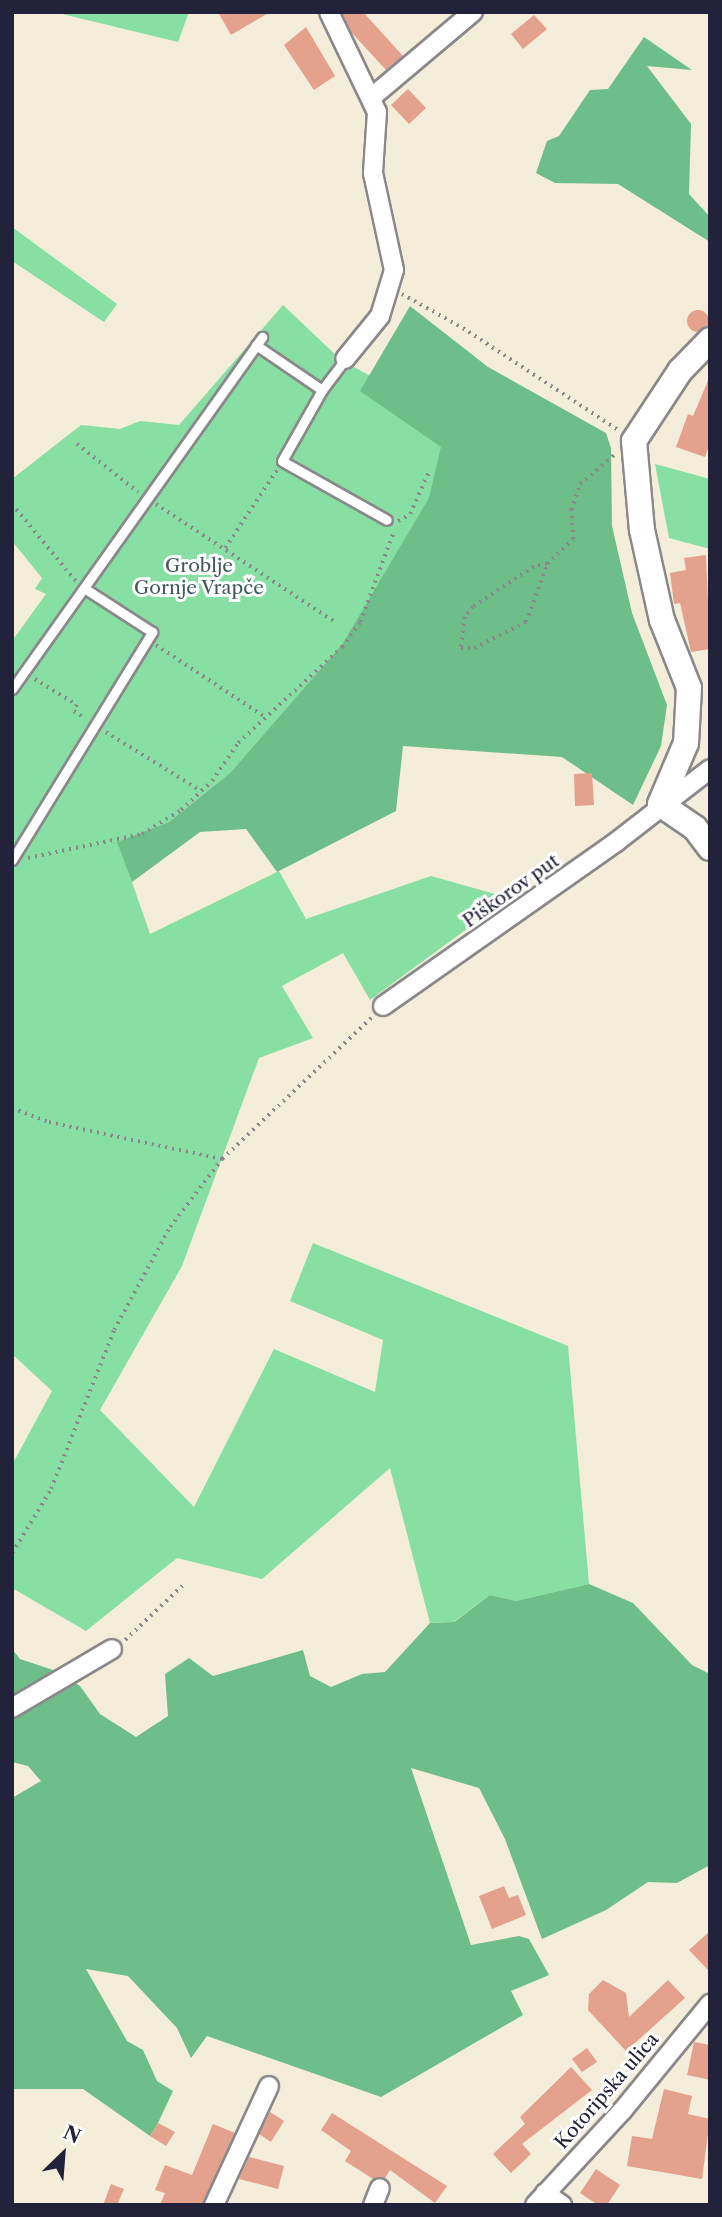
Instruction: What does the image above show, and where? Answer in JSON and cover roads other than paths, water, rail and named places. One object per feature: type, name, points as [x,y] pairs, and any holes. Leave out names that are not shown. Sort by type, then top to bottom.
[{"type":"street","points":[[329,12],[377,112],[373,173],[393,249],[391,288],[380,316],[345,359]]},
{"type":"street","points":[[372,97],[473,12]]},
{"type":"street","points":[[710,340],[680,371],[632,440],[642,530],[662,620],[689,688],[686,743],[660,797],[661,808],[695,828],[710,848]]},
{"type":"street","name":"Piškorov put","points":[[383,1006],[661,808],[710,769]]},
{"type":"street","points":[[12,1708],[112,1649]]},
{"type":"street","name":"Kotoripska ulica","points":[[540,2199],[622,2111],[710,2004]]},
{"type":"street","points":[[214,2205],[269,2086]]},
{"type":"street","points":[[540,2199],[562,2205]]},
{"type":"lane","points":[[12,689],[259,341],[322,390]]},
{"type":"lane","points":[[345,359],[322,390],[284,464],[387,520]]},
{"type":"lane","points":[[16,860],[148,640],[149,629],[84,588]]},
{"type":"park label","name":"Groblje Gornje Vrapče","points":[[199,577]]}]
